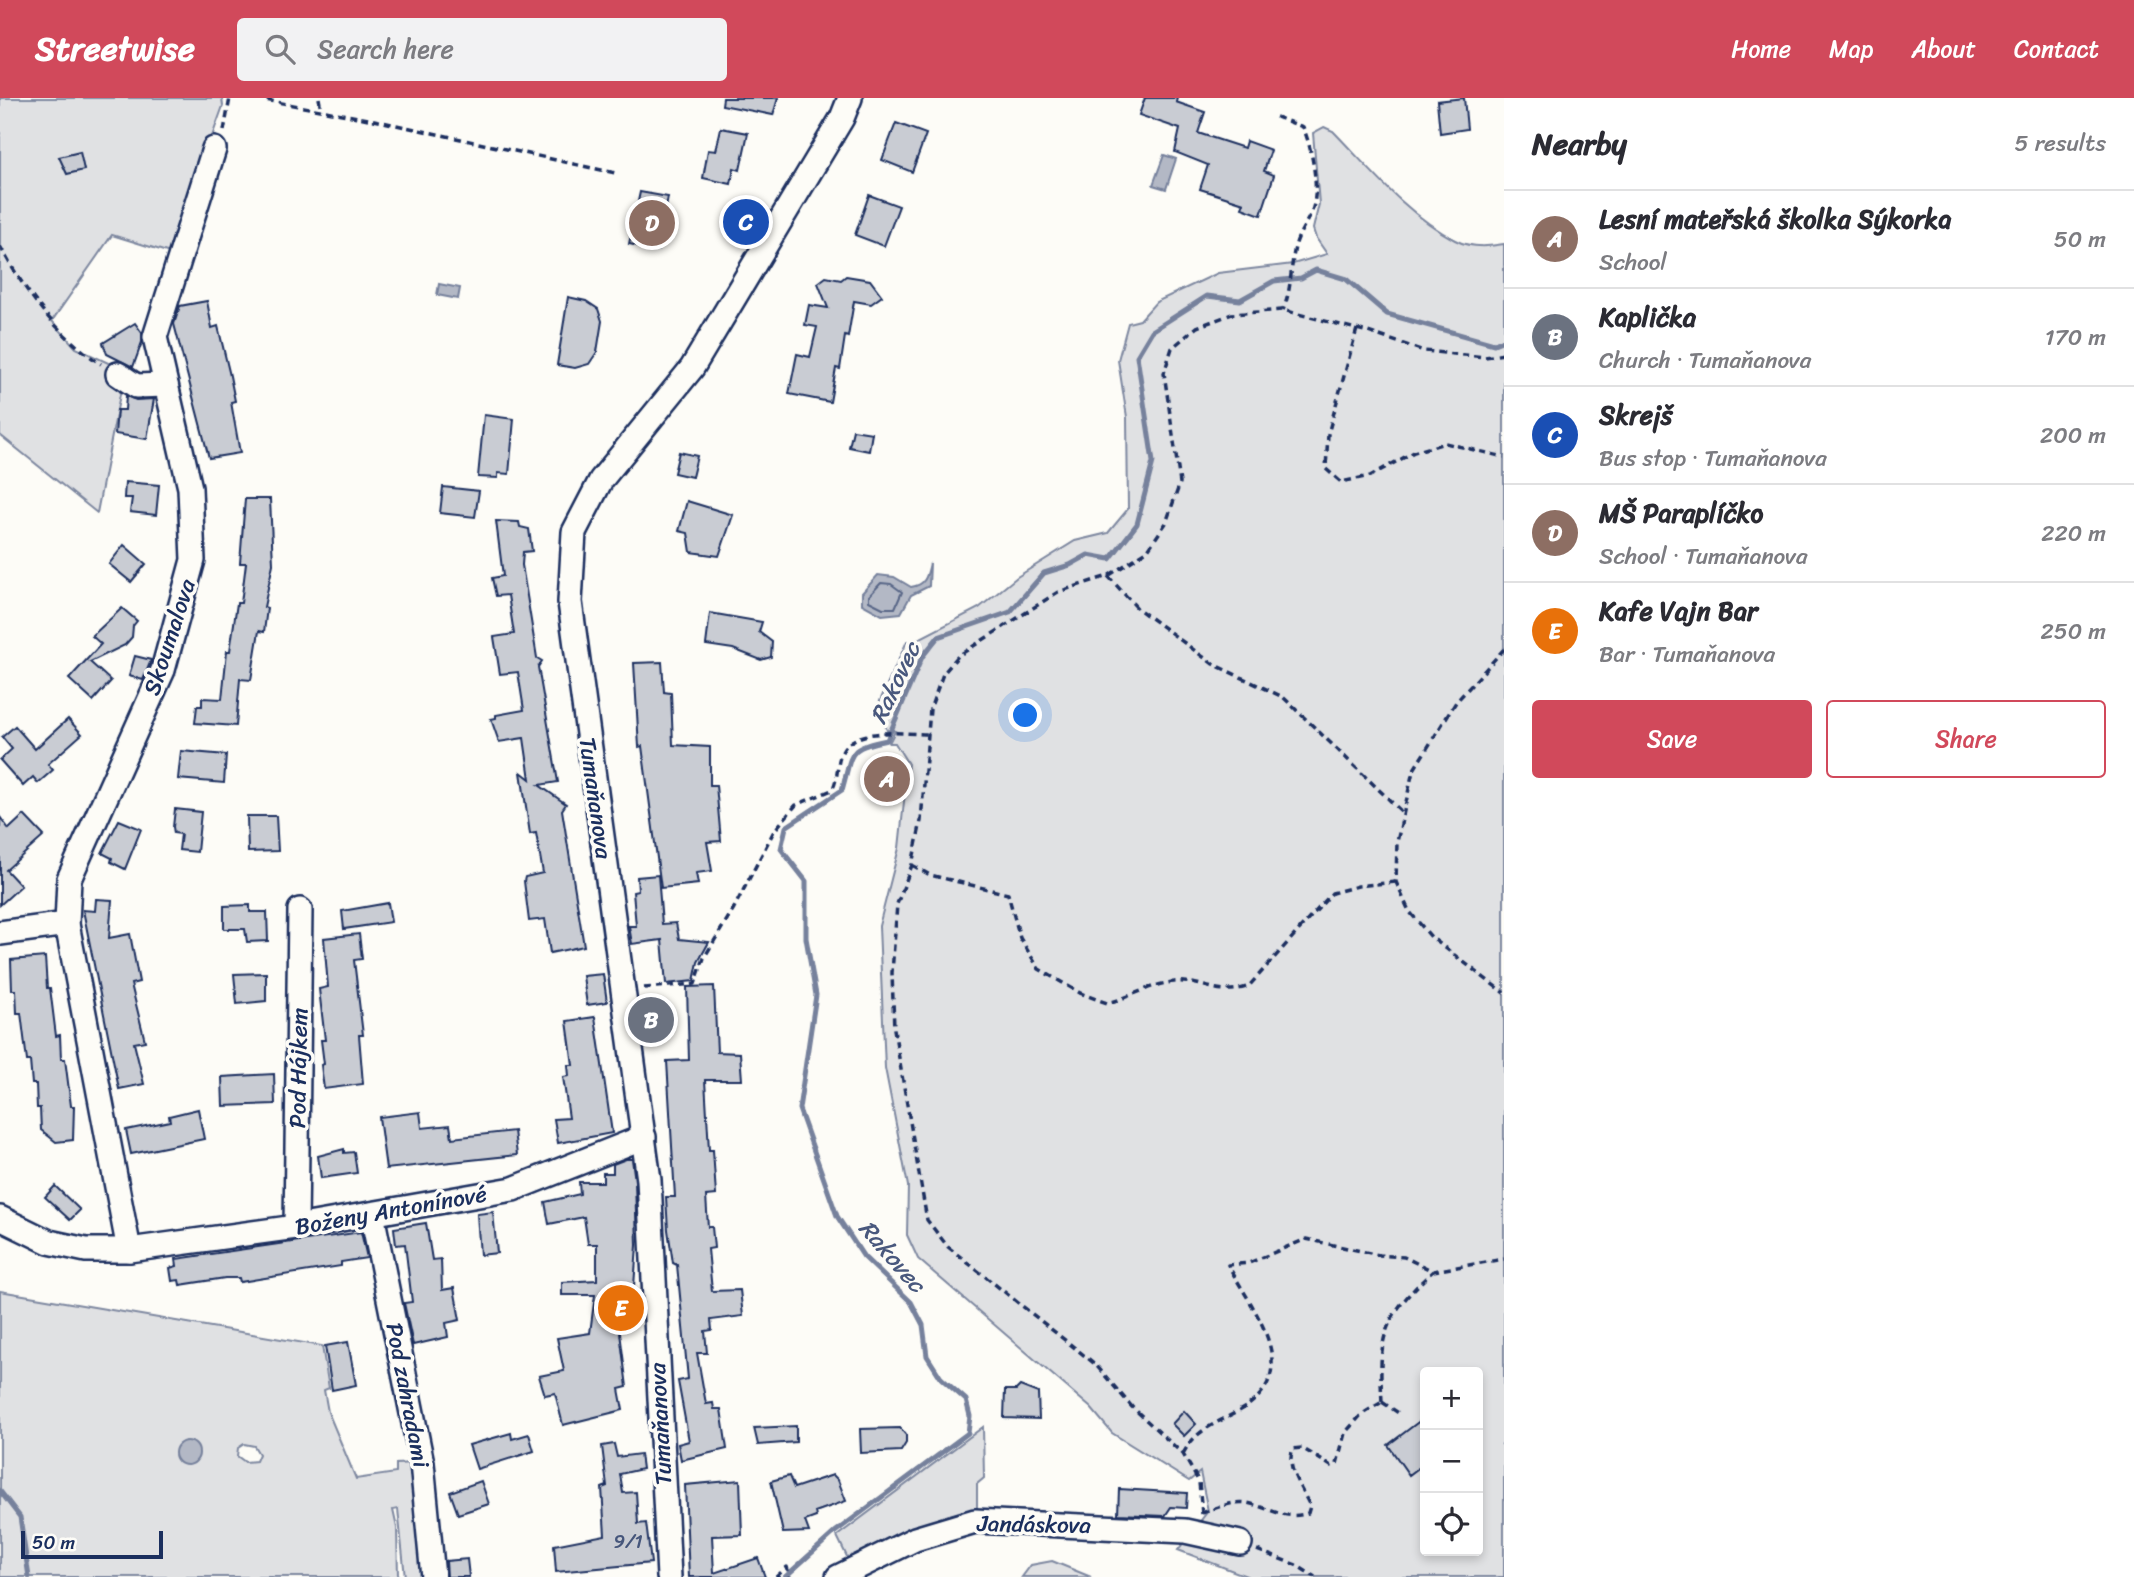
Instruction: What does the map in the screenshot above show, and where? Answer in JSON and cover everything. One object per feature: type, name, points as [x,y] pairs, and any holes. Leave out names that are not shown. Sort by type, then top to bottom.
[{"type":"street","name":"Tumaňanova","points":[[668,1577],[649,1180],[570,602],[574,533],[601,480],[692,368],[779,228],[842,118],[850,98]]},
{"type":"street","name":"Skoumalova","points":[[129,1250],[67,924],[69,879],[163,670],[193,560],[190,488],[155,337],[214,149]]},
{"type":"street","points":[[118,374],[136,386],[166,385]]},
{"type":"street","name":"Pod Hájkem","points":[[296,1227],[300,910]]},
{"type":"street","points":[[0,933],[67,924]]},
{"type":"street","name":"Boženy Antonínové","points":[[0,1218],[49,1242],[86,1250],[129,1250],[296,1227],[513,1189],[644,1138]]},
{"type":"street","name":"Pod zahradami","points":[[372,1214],[422,1463],[433,1577]]},
{"type":"street","name":"Jandáskova","points":[[838,1577],[915,1539],[975,1521],[1185,1531],[1240,1544]]},
{"type":"path","points":[[214,149],[222,144],[230,98]]},
{"type":"path","points":[[255,98],[615,173]]},
{"type":"path","points":[[319,98],[320,110]]},
{"type":"path","points":[[1276,117],[1304,127],[1314,164],[1313,210],[1297,239],[1292,261],[1291,292],[1283,310]]},
{"type":"path","points":[[0,246],[20,281],[76,348],[118,374]]},
{"type":"path","points":[[1382,1402],[1362,1414],[1345,1433],[1337,1464],[1331,1466],[1302,1448],[1293,1449],[1290,1456],[1292,1469],[1310,1506],[1308,1513],[1300,1516],[1278,1514],[1244,1502],[1202,1513],[1199,1482],[1183,1454],[1132,1407],[1094,1364],[948,1247],[927,1220],[894,1029],[897,904],[912,865],[921,821],[927,734],[936,691],[943,674],[958,656],[1058,592],[1108,576],[1147,551],[1166,523],[1180,483],[1164,373],[1172,348],[1197,327],[1232,314],[1283,310],[1357,329],[1424,351],[1485,357],[1504,354]]},
{"type":"path","points":[[1357,329],[1328,433],[1326,469],[1341,482],[1370,476],[1414,452],[1445,443],[1504,457]]},
{"type":"path","points":[[1108,576],[1138,608],[1213,664],[1283,696],[1403,813]]},
{"type":"path","points":[[1504,649],[1456,702],[1413,771],[1396,842],[1396,882],[1409,911],[1431,937],[1504,993]]},
{"type":"path","points":[[622,991],[695,984],[704,958],[734,908],[774,831],[796,806],[832,790],[842,751],[853,741],[886,733],[927,734]]},
{"type":"path","points":[[912,865],[930,875],[1008,894],[1020,938],[1033,962],[1039,969],[1098,1002],[1114,1002],[1152,986],[1176,981],[1213,990],[1242,988],[1256,980],[1332,893],[1358,886],[1396,882]]},
{"type":"path","points":[[1183,1454],[1198,1433],[1238,1412],[1259,1398],[1269,1386],[1273,1355],[1268,1339],[1227,1265],[1249,1262],[1306,1239],[1322,1240],[1379,1255],[1404,1257],[1433,1271]]},
{"type":"path","points":[[1382,1402],[1380,1366],[1383,1333],[1408,1295],[1433,1271],[1504,1259]]},
{"type":"path","points":[[1382,1402],[1400,1414]]},
{"type":"path","points":[[1240,1544],[1296,1565],[1315,1577]]},
{"type":"path","points":[[776,1577],[787,1567],[790,1577]]},
{"type":"shaded area","points":[[0,98],[222,98],[223,106],[170,253],[112,235],[52,321],[76,348],[117,367],[122,384],[97,513],[0,435]]},
{"type":"shaded area","points":[[1324,127],[1333,131],[1405,205],[1437,230],[1467,244],[1504,244],[1504,1577],[1249,1577],[1178,1550],[1208,1511],[1200,1472],[1189,1481],[1112,1433],[1091,1408],[918,1259],[907,1235],[908,1186],[885,1068],[879,926],[899,848],[908,764],[895,743],[889,743],[895,731],[887,730],[881,718],[874,714],[907,641],[913,642],[979,608],[1017,577],[1075,541],[1108,533],[1128,509],[1127,417],[1118,360],[1128,323],[1140,320],[1156,302],[1218,273],[1293,264],[1327,254],[1313,229],[1319,204],[1313,133]]},
{"type":"shaded area","points":[[0,1291],[322,1346],[329,1388],[324,1390],[328,1412],[356,1479],[396,1473],[396,1464],[413,1463],[426,1577],[405,1577],[398,1509],[393,1510],[397,1528],[398,1577],[0,1577]],"holes":[[[244,1444],[254,1446],[259,1454],[256,1461],[245,1462],[237,1456],[238,1448]]]},
{"type":"shaded area","points":[[983,1427],[984,1478],[977,1484],[977,1510],[850,1563],[837,1536]]},
{"type":"shaded area","points":[[1052,1561],[1091,1577],[1022,1577],[1031,1565]]},
{"type":"water","points":[[1164,155],[1176,159],[1166,189],[1153,185]]},
{"type":"water","points":[[439,284],[460,288],[458,299],[437,295]]},
{"type":"water","points":[[930,563],[929,586],[911,595],[901,613],[882,615],[862,604],[862,593],[878,575],[894,577],[911,587],[916,586],[925,579]]},
{"type":"water","points":[[187,1441],[198,1448],[199,1453],[192,1464],[187,1465],[176,1458],[175,1453],[182,1442]]},
{"type":"building","points":[[723,98],[778,98],[773,115],[722,105]]},
{"type":"building","points":[[1145,98],[1177,98],[1176,102],[1205,112],[1198,133],[1244,148],[1246,141],[1271,150],[1264,171],[1274,175],[1261,215],[1242,208],[1244,203],[1200,189],[1208,165],[1175,152],[1180,129],[1139,115]]},
{"type":"building","points":[[1464,98],[1467,129],[1440,133],[1437,101]]},
{"type":"building","points":[[896,123],[926,134],[912,172],[882,160]]},
{"type":"building","points":[[721,128],[748,133],[740,170],[734,168],[731,184],[703,178],[708,150],[716,151]]},
{"type":"building","points":[[80,152],[84,170],[67,174],[59,157]]},
{"type":"building","points":[[640,192],[668,197],[658,250],[629,244]]},
{"type":"building","points":[[869,195],[899,206],[884,246],[855,235]]},
{"type":"building","points":[[846,276],[870,280],[882,296],[871,304],[854,301],[848,337],[845,336],[840,369],[836,368],[830,402],[789,394],[797,354],[810,357],[817,327],[805,325],[809,305],[828,308],[818,283],[826,277],[841,280]]},
{"type":"building","points":[[568,297],[586,301],[598,309],[602,321],[597,352],[589,364],[575,368],[557,365]]},
{"type":"building","points":[[207,301],[212,328],[218,326],[230,376],[235,401],[231,402],[240,453],[209,458],[174,324],[180,306]]},
{"type":"building","points":[[135,323],[142,333],[142,342],[133,367],[107,354],[103,343]]},
{"type":"building","points":[[126,396],[136,400],[154,399],[147,439],[115,434],[117,410],[125,410]]},
{"type":"building","points":[[484,415],[514,419],[509,474],[498,473],[498,478],[478,477]]},
{"type":"building","points":[[853,430],[872,433],[869,451],[849,447]]},
{"type":"building","points":[[679,452],[697,456],[692,477],[674,473]]},
{"type":"building","points":[[125,482],[159,485],[156,515],[130,512],[132,498],[124,498]]},
{"type":"building","points":[[443,487],[479,491],[475,517],[440,513]]},
{"type":"building","points":[[245,499],[270,499],[273,564],[264,607],[267,608],[264,632],[259,631],[251,680],[240,679],[236,726],[195,723],[197,706],[202,706],[202,698],[222,699],[227,651],[230,651],[237,603],[241,603],[246,563],[240,563]]},
{"type":"building","points":[[687,501],[733,515],[719,556],[691,552],[688,533],[679,531]]},
{"type":"building","points":[[496,521],[519,522],[520,527],[529,529],[532,551],[523,552],[522,565],[537,658],[542,661],[538,667],[558,782],[539,785],[566,804],[562,810],[584,946],[550,953],[545,919],[529,921],[524,881],[525,877],[543,873],[536,833],[530,834],[521,772],[530,779],[524,738],[499,742],[491,719],[496,718],[496,715],[524,710],[518,672],[500,674],[494,637],[514,634],[508,595],[496,596],[492,578],[503,576]]},
{"type":"building","points":[[124,545],[146,564],[131,582],[109,564]]},
{"type":"building","points":[[122,608],[137,621],[133,626],[132,637],[125,645],[90,662],[111,681],[93,701],[69,679],[101,644],[92,636]]},
{"type":"building","points":[[710,613],[762,622],[759,632],[772,642],[771,657],[761,660],[733,649],[706,645]]},
{"type":"building","points":[[135,656],[151,660],[143,680],[129,676]]},
{"type":"building","points":[[662,662],[664,692],[671,693],[673,745],[710,747],[710,785],[716,785],[721,841],[707,842],[712,871],[696,873],[698,884],[661,888],[642,746],[639,747],[634,663]]},
{"type":"building","points":[[68,719],[82,734],[48,764],[53,770],[38,783],[33,777],[23,786],[0,760],[12,749],[2,737],[15,726],[35,749]]},
{"type":"building","points":[[181,751],[226,755],[224,783],[178,779]]},
{"type":"building","points":[[175,809],[201,812],[197,852],[179,850],[181,834],[174,833],[173,827]]},
{"type":"building","points":[[24,815],[44,836],[6,870],[21,886],[0,905],[0,817],[9,829]]},
{"type":"building","points":[[247,816],[276,816],[278,851],[248,852]]},
{"type":"building","points":[[119,820],[141,829],[125,869],[111,862],[112,858],[102,853]]},
{"type":"building","points":[[658,875],[662,924],[676,923],[679,939],[709,942],[698,962],[694,981],[666,984],[662,940],[632,944],[629,926],[636,926],[633,892],[638,891],[637,877]]},
{"type":"building","points":[[96,899],[112,900],[109,938],[130,934],[139,982],[131,984],[145,1041],[134,1043],[144,1084],[119,1089],[83,910],[95,911]]},
{"type":"building","points":[[388,903],[391,922],[344,929],[342,911]]},
{"type":"building","points":[[250,905],[250,912],[267,912],[268,941],[247,942],[245,929],[224,929],[224,906]]},
{"type":"building","points":[[359,934],[362,959],[354,960],[363,1035],[359,1035],[363,1084],[324,1089],[321,1040],[325,1040],[319,989],[328,987],[324,938]]},
{"type":"building","points":[[45,957],[47,988],[50,988],[56,1036],[60,1035],[61,1059],[65,1059],[71,1106],[74,1106],[73,1140],[56,1142],[41,1130],[36,1084],[32,1084],[30,1061],[27,1061],[21,1013],[17,1013],[16,990],[12,990],[11,960]]},
{"type":"building","points":[[266,973],[266,1001],[237,1004],[234,974]]},
{"type":"building","points":[[603,974],[607,1002],[587,1005],[583,976]]},
{"type":"building","points":[[714,986],[717,1052],[740,1053],[742,1080],[705,1080],[709,1150],[713,1150],[716,1195],[706,1196],[708,1227],[712,1227],[714,1248],[708,1249],[712,1291],[740,1290],[743,1316],[711,1320],[712,1330],[705,1331],[707,1353],[697,1353],[706,1404],[713,1403],[714,1409],[721,1409],[727,1449],[681,1460],[678,1444],[689,1441],[678,1381],[688,1379],[677,1265],[673,1263],[668,1230],[666,1197],[675,1197],[667,1061],[689,1060],[687,987]]},
{"type":"building","points":[[595,1017],[612,1133],[558,1143],[554,1119],[569,1118],[563,1077],[569,1076],[568,1065],[573,1065],[567,1021]]},
{"type":"building","points":[[274,1074],[275,1104],[223,1106],[222,1077]]},
{"type":"building","points":[[198,1109],[204,1139],[131,1154],[126,1130],[170,1121],[169,1116]]},
{"type":"building","points":[[420,1112],[422,1128],[450,1125],[452,1138],[514,1131],[517,1155],[386,1169],[379,1117]]},
{"type":"building","points":[[344,1149],[344,1153],[354,1152],[357,1173],[321,1178],[318,1156]]},
{"type":"building","points":[[632,1159],[635,1181],[637,1245],[631,1327],[619,1325],[627,1387],[619,1389],[623,1410],[563,1425],[555,1393],[545,1395],[539,1376],[564,1371],[557,1338],[590,1333],[595,1295],[562,1295],[562,1282],[597,1280],[597,1244],[588,1244],[584,1217],[549,1224],[545,1202],[580,1194],[579,1182],[603,1182],[603,1173],[613,1173],[613,1164]]},
{"type":"building","points":[[55,1186],[80,1210],[70,1220],[45,1197]]},
{"type":"building","points":[[493,1212],[497,1253],[480,1255],[477,1214]]},
{"type":"building","points":[[426,1223],[432,1260],[441,1259],[442,1290],[454,1288],[460,1320],[446,1323],[448,1337],[413,1345],[404,1303],[412,1302],[405,1244],[396,1245],[394,1228]]},
{"type":"building","points":[[361,1232],[367,1258],[341,1262],[341,1266],[240,1282],[239,1278],[180,1285],[179,1280],[172,1281],[170,1268],[177,1266],[176,1259]]},
{"type":"building","points":[[348,1342],[356,1385],[332,1390],[325,1346]]},
{"type":"building","points":[[1020,1386],[1038,1393],[1039,1419],[1004,1418],[1005,1390],[1016,1390]]},
{"type":"building","points":[[1184,1411],[1196,1424],[1184,1436],[1172,1424]]},
{"type":"building","points":[[1420,1421],[1420,1467],[1409,1475],[1388,1445]]},
{"type":"building","points":[[796,1426],[796,1442],[758,1445],[754,1428]]},
{"type":"building","points":[[900,1428],[906,1435],[906,1443],[901,1451],[861,1453],[860,1429]]},
{"type":"building","points":[[511,1433],[512,1439],[529,1434],[534,1451],[477,1469],[469,1445]]},
{"type":"building","points":[[614,1444],[617,1457],[640,1454],[642,1469],[620,1474],[623,1493],[636,1492],[638,1524],[646,1523],[651,1563],[556,1572],[554,1545],[605,1535],[602,1488],[607,1486],[602,1446]]},
{"type":"building","points":[[833,1475],[838,1480],[846,1501],[815,1512],[816,1517],[805,1521],[809,1532],[783,1533],[771,1481],[789,1476],[794,1488]]},
{"type":"building","points":[[740,1480],[742,1535],[712,1536],[714,1573],[758,1558],[765,1577],[689,1577],[685,1485]]},
{"type":"building","points":[[481,1481],[489,1504],[458,1514],[450,1492]]},
{"type":"building","points":[[1119,1489],[1187,1493],[1186,1508],[1171,1507],[1165,1516],[1118,1514]]},
{"type":"building","points":[[467,1559],[469,1577],[447,1577],[446,1561]]},
{"type":"waterway","name":"Rakovec","points":[[785,1577],[835,1532],[968,1433],[970,1416],[966,1400],[941,1378],[927,1356],[923,1325],[911,1302],[864,1257],[837,1216],[799,1109],[816,995],[806,938],[806,881],[781,849],[786,827],[842,790],[850,760],[858,749],[887,740],[922,657],[938,637],[1010,612],[1044,573],[1070,565],[1088,555],[1110,559],[1137,524],[1153,462],[1137,356],[1152,331],[1207,296],[1240,300],[1274,281],[1301,278],[1316,270],[1346,279],[1387,314],[1494,344],[1504,340]]},
{"type":"waterway","points":[[0,1491],[20,1517],[29,1577]]},
{"type":"place","name":"Skrejš","points":[[746,222]]},
{"type":"place","name":"MŠ Paraplíčko","points":[[652,223]]},
{"type":"place","name":"Lesní mateřská školka Sýkorka","points":[[887,779]]},
{"type":"place","name":"Kaplička","points":[[651,1020]]},
{"type":"place","name":"Kafe Vajn Bar","points":[[621,1308]]}]
